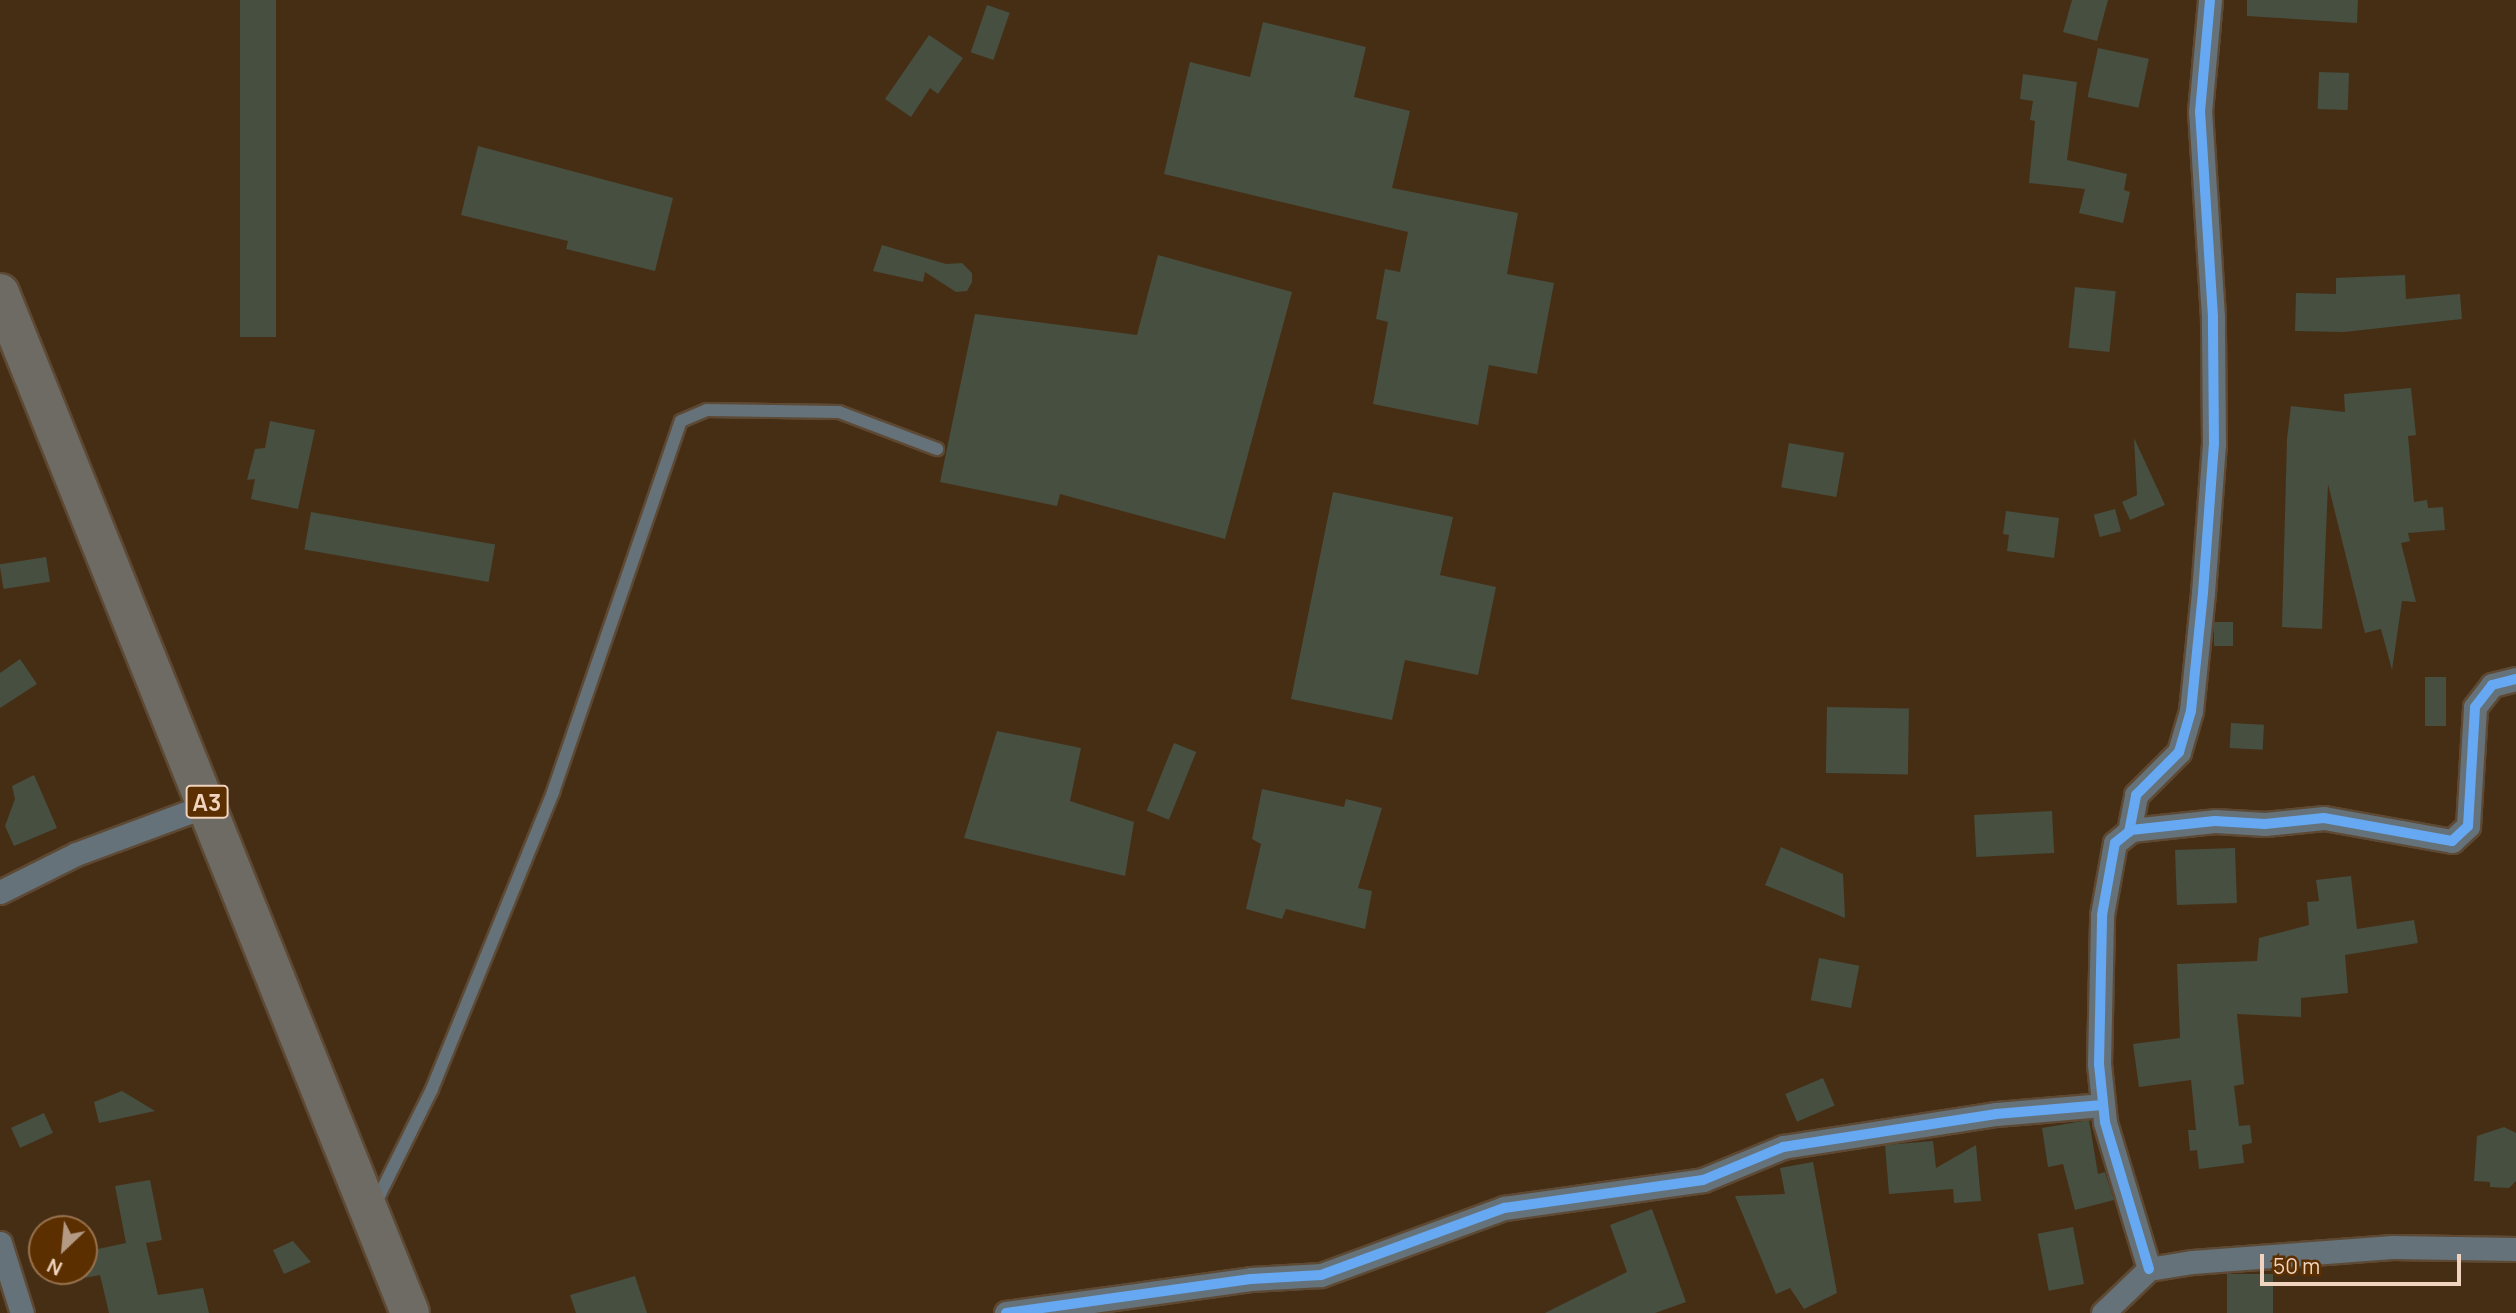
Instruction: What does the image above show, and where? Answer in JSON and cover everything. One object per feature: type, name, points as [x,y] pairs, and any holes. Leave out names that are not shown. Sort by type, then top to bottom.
[{"type":"highway","name":"A3","points":[[0,293],[372,1211],[410,1313]]},
{"type":"street","points":[[2129,832],[2136,794],[2179,752],[2191,711],[2203,593],[2214,444],[2213,317],[2200,112],[2210,0]]},
{"type":"street","points":[[2149,1269],[2103,1105],[2099,1064],[2102,915],[2109,856],[2115,843],[2129,832],[2215,821],[2265,824],[2324,818],[2452,841],[2469,827],[2475,707],[2492,685],[2516,679]]},
{"type":"street","points":[[0,892],[76,854],[208,805]]},
{"type":"street","points":[[1006,1313],[1251,1279],[1321,1275],[1504,1208],[1703,1180],[1783,1147],[1996,1114],[2103,1105]]},
{"type":"street","points":[[0,1243],[22,1313]]},
{"type":"street","points":[[2103,1313],[2149,1269],[2392,1247],[2516,1249]]},
{"type":"lane","points":[[372,1211],[432,1089],[552,792],[681,421],[707,410],[839,412],[937,449]]},
{"type":"building","points":[[240,0],[276,0],[276,337],[240,337]]},
{"type":"building","points":[[2072,0],[2108,0],[2097,41],[2063,32]]},
{"type":"building","points":[[2247,0],[2358,0],[2357,23],[2247,16]]},
{"type":"building","points":[[987,5],[1010,13],[993,60],[971,52]]},
{"type":"building","points":[[1263,22],[1366,47],[1354,97],[1410,111],[1392,188],[1518,213],[1507,274],[1554,283],[1537,374],[1489,365],[1478,425],[1373,404],[1388,322],[1376,319],[1385,269],[1400,272],[1408,232],[1164,174],[1190,62],[1250,77]]},
{"type":"building","points":[[929,35],[963,58],[938,94],[930,88],[911,117],[885,99]]},
{"type":"building","points":[[2098,48],[2149,59],[2138,108],[2088,97]]},
{"type":"building","points":[[2319,72],[2349,73],[2348,110],[2318,109]]},
{"type":"building","points":[[2023,74],[2077,82],[2067,160],[2127,174],[2124,190],[2130,192],[2123,223],[2079,213],[2085,189],[2029,183],[2035,121],[2030,120],[2033,101],[2020,99]]},
{"type":"building","points":[[478,146],[673,198],[655,271],[566,249],[568,241],[461,215]]},
{"type":"building","points":[[882,245],[946,264],[962,263],[972,273],[972,282],[967,291],[956,292],[925,272],[923,282],[873,271]]},
{"type":"building","points":[[1158,255],[1292,292],[1225,539],[1060,494],[1057,506],[940,482],[975,314],[1137,335]]},
{"type":"building","points":[[2405,275],[2406,299],[2460,294],[2462,319],[2344,332],[2295,331],[2296,293],[2336,294],[2336,278]]},
{"type":"building","points":[[2075,287],[2116,291],[2109,352],[2069,348]]},
{"type":"building","points":[[2411,388],[2416,435],[2408,436],[2414,502],[2427,500],[2428,508],[2443,507],[2445,530],[2408,533],[2410,541],[2401,543],[2416,602],[2402,601],[2392,670],[2381,629],[2365,633],[2328,484],[2322,629],[2282,627],[2287,439],[2291,406],[2345,412],[2344,394]]},
{"type":"building","points":[[270,421],[315,430],[298,509],[251,499],[255,479],[247,480],[255,449],[265,448]]},
{"type":"building","points":[[2134,438],[2165,505],[2130,520],[2122,502],[2137,495]]},
{"type":"building","points":[[1789,443],[1844,453],[1836,497],[1781,487]]},
{"type":"building","points":[[1333,492],[1453,517],[1440,575],[1496,587],[1478,675],[1405,660],[1392,720],[1291,699]]},
{"type":"building","points":[[2115,509],[2121,531],[2100,537],[2094,515]]},
{"type":"building","points":[[2006,511],[2059,518],[2054,558],[2007,551],[2009,535],[2003,534]]},
{"type":"building","points":[[311,512],[495,544],[489,582],[304,549]]},
{"type":"building","points":[[46,557],[50,582],[3,589],[0,564]]},
{"type":"building","points":[[2214,622],[2233,622],[2233,646],[2214,646]]},
{"type":"building","points":[[20,659],[37,684],[0,708],[0,673]]},
{"type":"building","points":[[2425,677],[2446,677],[2446,726],[2425,726]]},
{"type":"building","points":[[1827,707],[1909,708],[1908,774],[1826,773]]},
{"type":"building","points":[[2231,723],[2264,725],[2263,750],[2230,748]]},
{"type":"building","points":[[997,731],[1081,748],[1070,801],[1134,822],[1125,876],[964,838]]},
{"type":"building","points":[[1174,743],[1196,752],[1169,820],[1147,811]]},
{"type":"building","points":[[34,775],[57,828],[14,846],[5,826],[15,799],[12,786]]},
{"type":"building","points":[[1262,789],[1344,807],[1346,799],[1382,808],[1358,888],[1372,891],[1365,929],[1286,909],[1282,919],[1246,909],[1261,844],[1252,839]]},
{"type":"building","points":[[2052,811],[2054,853],[1976,857],[1974,815]]},
{"type":"building","points":[[1781,847],[1843,874],[1845,918],[1765,885]]},
{"type":"building","points":[[2235,848],[2237,903],[2177,905],[2175,850]]},
{"type":"building","points":[[2351,876],[2357,929],[2414,920],[2418,943],[2345,955],[2348,993],[2301,998],[2301,1017],[2237,1014],[2244,1084],[2234,1086],[2239,1126],[2250,1125],[2252,1143],[2242,1145],[2244,1163],[2199,1169],[2197,1150],[2190,1151],[2188,1130],[2196,1130],[2191,1080],[2139,1087],[2133,1044],[2180,1038],[2177,964],[2257,961],[2259,938],[2309,925],[2307,902],[2319,901],[2316,880]]},
{"type":"building","points":[[1819,958],[1859,966],[1851,1008],[1811,1000]]},
{"type":"building","points":[[1823,1078],[1835,1106],[1797,1122],[1785,1094]]},
{"type":"building","points":[[122,1091],[155,1111],[99,1123],[94,1102]]},
{"type":"building","points":[[44,1113],[53,1133],[20,1148],[11,1128]]},
{"type":"building","points":[[2089,1120],[2098,1174],[2105,1172],[2114,1200],[2075,1210],[2063,1164],[2048,1167],[2042,1128]]},
{"type":"building","points":[[2504,1127],[2516,1133],[2516,1181],[2509,1188],[2490,1187],[2490,1182],[2474,1181],[2477,1136]]},
{"type":"building","points":[[1933,1141],[1936,1168],[1976,1145],[1981,1201],[1954,1203],[1953,1189],[1889,1194],[1885,1145]]},
{"type":"building","points":[[1813,1162],[1837,1293],[1804,1309],[1790,1288],[1776,1294],[1735,1196],[1785,1194],[1780,1168]]},
{"type":"building","points":[[150,1180],[162,1240],[146,1243],[158,1295],[203,1288],[209,1313],[109,1313],[98,1275],[98,1249],[126,1243],[115,1186]]},
{"type":"building","points":[[1652,1209],[1686,1302],[1655,1313],[1545,1313],[1627,1272],[1610,1225]]},
{"type":"building","points":[[2073,1227],[2084,1284],[2049,1291],[2038,1234]]},
{"type":"building","points":[[293,1241],[311,1262],[284,1274],[273,1250]]},
{"type":"building","points":[[2227,1274],[2273,1274],[2273,1313],[2227,1313]]},
{"type":"building","points":[[635,1276],[647,1313],[576,1313],[570,1295]]},
{"type":"cycle path","points":[[2129,832],[2136,795],[2179,752],[2191,711],[2203,593],[2214,444],[2213,317],[2200,112],[2210,0]]},
{"type":"cycle path","points":[[2149,1269],[2105,1122],[2099,1064],[2102,915],[2115,843],[2131,830],[2215,821],[2265,824],[2324,818],[2452,841],[2468,826],[2475,707],[2492,685],[2516,679]]},
{"type":"cycle path","points":[[1006,1313],[1251,1279],[1321,1275],[1504,1208],[1703,1180],[1783,1147],[1996,1114],[2103,1105]]}]
